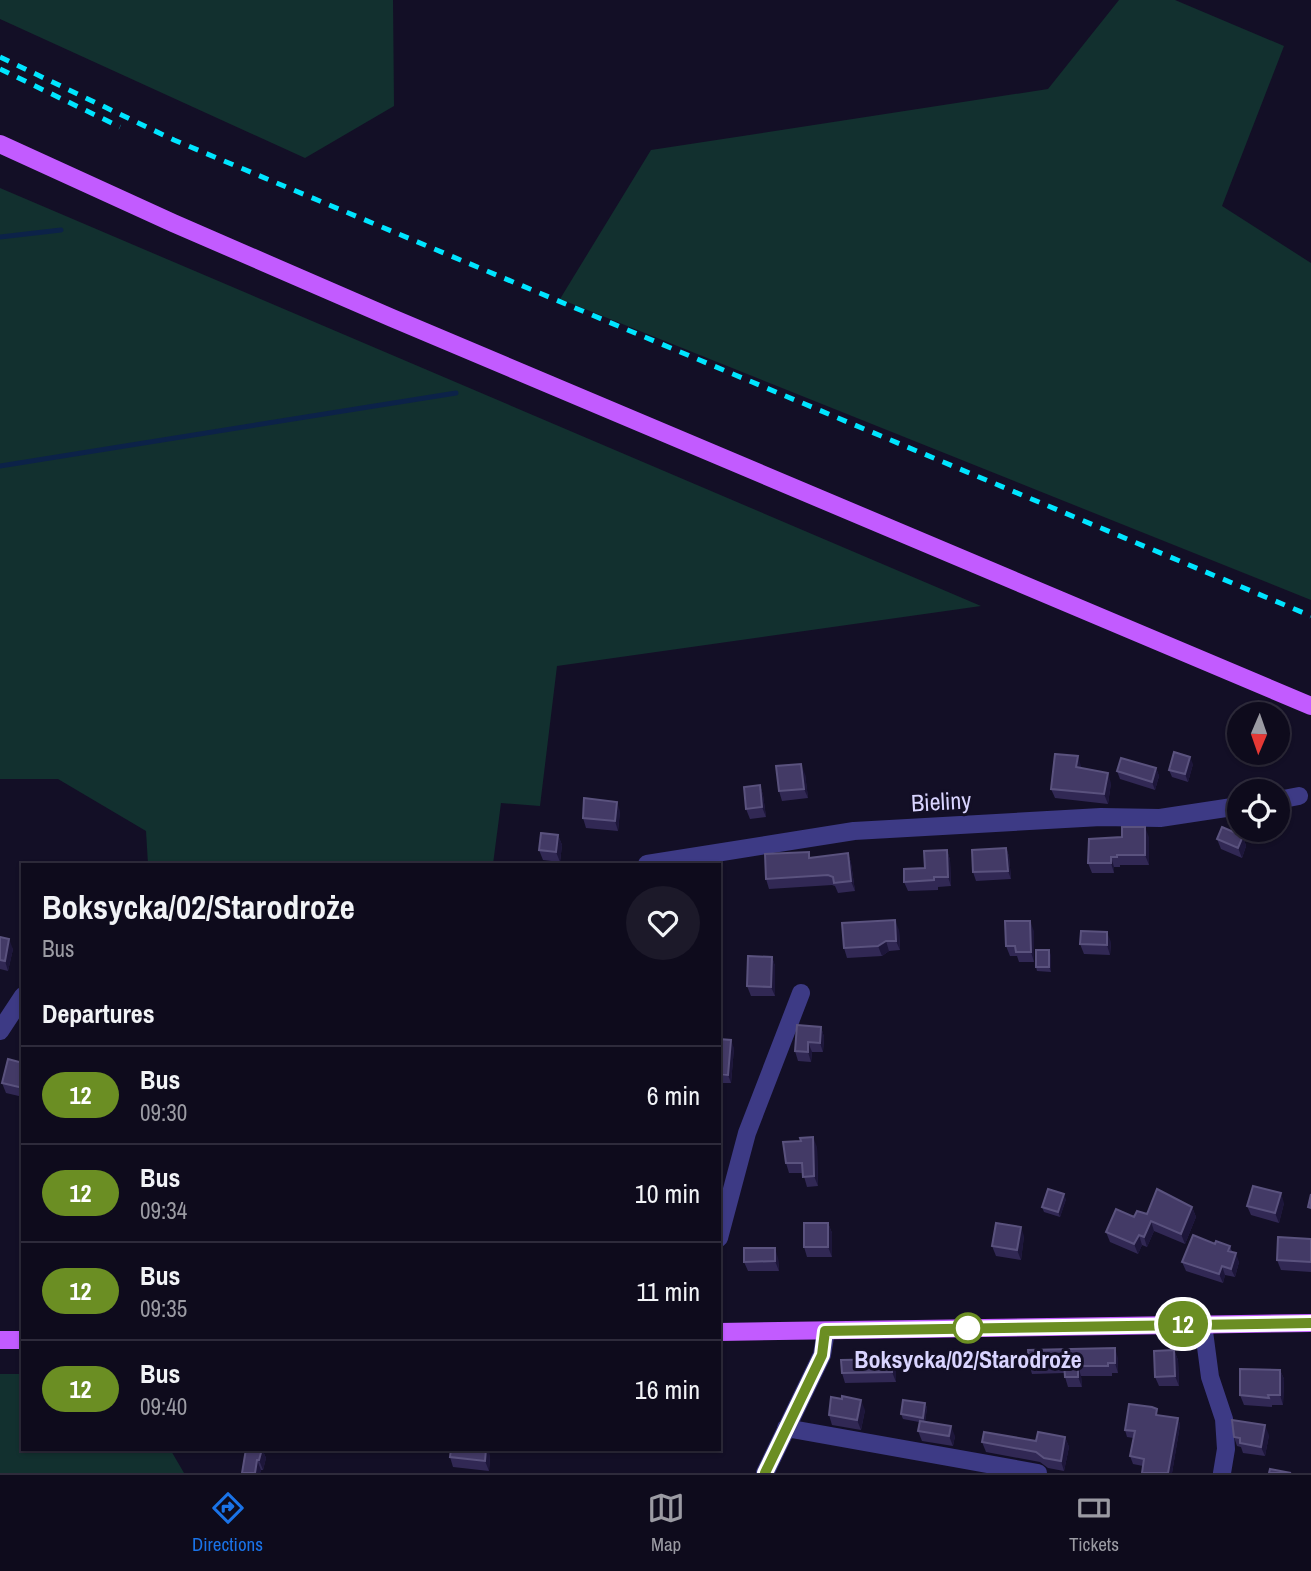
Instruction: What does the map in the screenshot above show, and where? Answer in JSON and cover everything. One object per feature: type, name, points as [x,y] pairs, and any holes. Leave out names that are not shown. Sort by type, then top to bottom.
[{"type":"main road","points":[[0,144],[173,223],[368,307],[1311,706]]},
{"type":"main road","points":[[721,1332],[1311,1323]]},
{"type":"main road","points":[[0,1340],[21,1340]]},
{"type":"street","points":[[1290,798],[1299,796]]},
{"type":"street","name":"Bieliny","points":[[653,863],[854,831],[1101,817],[1160,818],[1227,808]]},
{"type":"street","points":[[721,1230],[747,1133],[801,993]]},
{"type":"street","points":[[0,1031],[21,999]]},
{"type":"street","points":[[1203,1324],[1210,1377],[1224,1419],[1226,1449],[1222,1473]]},
{"type":"street","points":[[765,1473],[822,1355],[825,1331]]},
{"type":"street","points":[[786,1428],[1038,1473]]},
{"type":"green space","points":[[0,0],[393,0],[394,106],[305,158],[0,19]]},
{"type":"green space","points":[[1119,0],[1175,0],[1284,46],[1222,206],[1311,263],[1311,600],[560,299],[651,150],[1048,89]]},
{"type":"green space","points":[[0,188],[981,606],[557,666],[540,806],[501,803],[493,863],[148,863],[146,831],[58,779],[0,779]]},
{"type":"green space","points":[[0,1374],[21,1374],[21,1451],[171,1451],[184,1473],[0,1473]]},
{"type":"building","points":[[1174,752],[1190,757],[1185,774],[1169,770]]},
{"type":"building","points":[[1055,754],[1078,756],[1076,767],[1108,773],[1104,794],[1051,789]]},
{"type":"building","points":[[1121,758],[1156,768],[1152,782],[1117,771]]},
{"type":"building","points":[[801,764],[804,789],[779,791],[776,766]]},
{"type":"building","points":[[760,785],[762,807],[746,809],[744,787]]},
{"type":"building","points":[[584,798],[617,802],[615,821],[583,818]]},
{"type":"building","points":[[1122,827],[1145,827],[1145,855],[1117,855],[1111,857],[1111,863],[1088,863],[1089,839],[1122,837]]},
{"type":"building","points":[[1222,827],[1227,829],[1227,842],[1240,842],[1238,848],[1217,839]]},
{"type":"building","points":[[541,833],[558,835],[556,852],[539,850]]},
{"type":"building","points":[[1006,848],[1008,871],[973,872],[972,850]]},
{"type":"building","points":[[947,850],[948,877],[904,882],[904,869],[925,868],[924,851]]},
{"type":"building","points":[[809,852],[809,858],[848,853],[851,881],[834,883],[833,877],[828,875],[766,879],[765,854]]},
{"type":"building","points":[[895,920],[896,941],[886,941],[878,946],[844,948],[842,923]]},
{"type":"building","points":[[1005,921],[1030,921],[1031,952],[1016,952],[1015,946],[1006,946]]},
{"type":"building","points":[[1081,931],[1107,932],[1107,945],[1080,944]]},
{"type":"building","points":[[0,937],[9,939],[5,961],[0,960]]},
{"type":"building","points":[[1036,950],[1049,950],[1049,967],[1036,967]]},
{"type":"building","points":[[748,956],[772,957],[771,987],[747,986]]},
{"type":"building","points":[[797,1025],[821,1027],[820,1043],[808,1042],[808,1052],[795,1051]]},
{"type":"building","points":[[721,1039],[731,1040],[728,1075],[721,1074]]},
{"type":"building","points":[[8,1059],[21,1062],[21,1088],[2,1083]]},
{"type":"building","points":[[813,1137],[814,1176],[803,1177],[802,1163],[786,1163],[783,1142]]},
{"type":"building","points":[[1253,1186],[1281,1193],[1275,1213],[1247,1206]]},
{"type":"building","points":[[1048,1189],[1064,1194],[1058,1212],[1042,1207]]},
{"type":"building","points":[[1157,1189],[1192,1207],[1181,1234],[1151,1221],[1144,1237],[1139,1235],[1134,1244],[1106,1232],[1116,1209],[1134,1217],[1137,1211],[1147,1214]]},
{"type":"building","points":[[804,1223],[828,1223],[828,1247],[804,1247]]},
{"type":"building","points":[[996,1223],[1021,1227],[1017,1250],[992,1246]]},
{"type":"building","points":[[1193,1235],[1215,1244],[1216,1241],[1230,1246],[1228,1251],[1236,1253],[1231,1269],[1222,1266],[1219,1274],[1182,1262]]},
{"type":"building","points":[[1278,1237],[1311,1239],[1311,1262],[1277,1260]]},
{"type":"building","points":[[744,1248],[775,1248],[775,1261],[744,1262]]},
{"type":"building","points":[[1115,1348],[1115,1363],[1108,1363],[1108,1366],[1078,1366],[1078,1377],[1065,1377],[1064,1363],[1029,1364],[1028,1350]]},
{"type":"building","points":[[1174,1350],[1175,1376],[1155,1377],[1154,1351]]},
{"type":"building","points":[[892,1359],[892,1372],[842,1373],[841,1360]]},
{"type":"building","points":[[1240,1369],[1280,1370],[1280,1395],[1268,1395],[1269,1398],[1240,1395]]},
{"type":"building","points":[[842,1396],[861,1400],[857,1420],[829,1415],[831,1397],[842,1399]]},
{"type":"building","points":[[903,1400],[925,1403],[923,1418],[901,1414]]},
{"type":"building","points":[[1129,1404],[1152,1407],[1157,1409],[1156,1415],[1178,1418],[1168,1473],[1142,1473],[1144,1459],[1130,1456],[1135,1431],[1125,1430]]},
{"type":"building","points":[[1232,1420],[1265,1425],[1261,1447],[1240,1443],[1240,1438],[1234,1437]]},
{"type":"building","points":[[920,1421],[951,1426],[949,1436],[918,1431]]},
{"type":"building","points":[[984,1432],[1036,1441],[1038,1432],[1065,1437],[1061,1461],[1044,1458],[1036,1452],[982,1442]]},
{"type":"building","points":[[246,1451],[261,1451],[255,1473],[242,1473]]},
{"type":"building","points":[[451,1451],[486,1451],[485,1461],[450,1457]]},
{"type":"building","points":[[1270,1469],[1291,1473],[1269,1473]]},
{"type":"waterway","points":[[0,237],[61,230]]},
{"type":"waterway","points":[[0,466],[456,393]]},
{"type":"railway","points":[[0,57],[174,140],[1311,616]]},
{"type":"railway","points":[[0,69],[120,127]]},
{"type":"bus line","name":"12","points":[[765,1473],[822,1355],[825,1331],[1311,1323]]},
{"type":"place","name":"Boksycka/02/Starodroże","points":[[968,1328]]}]
